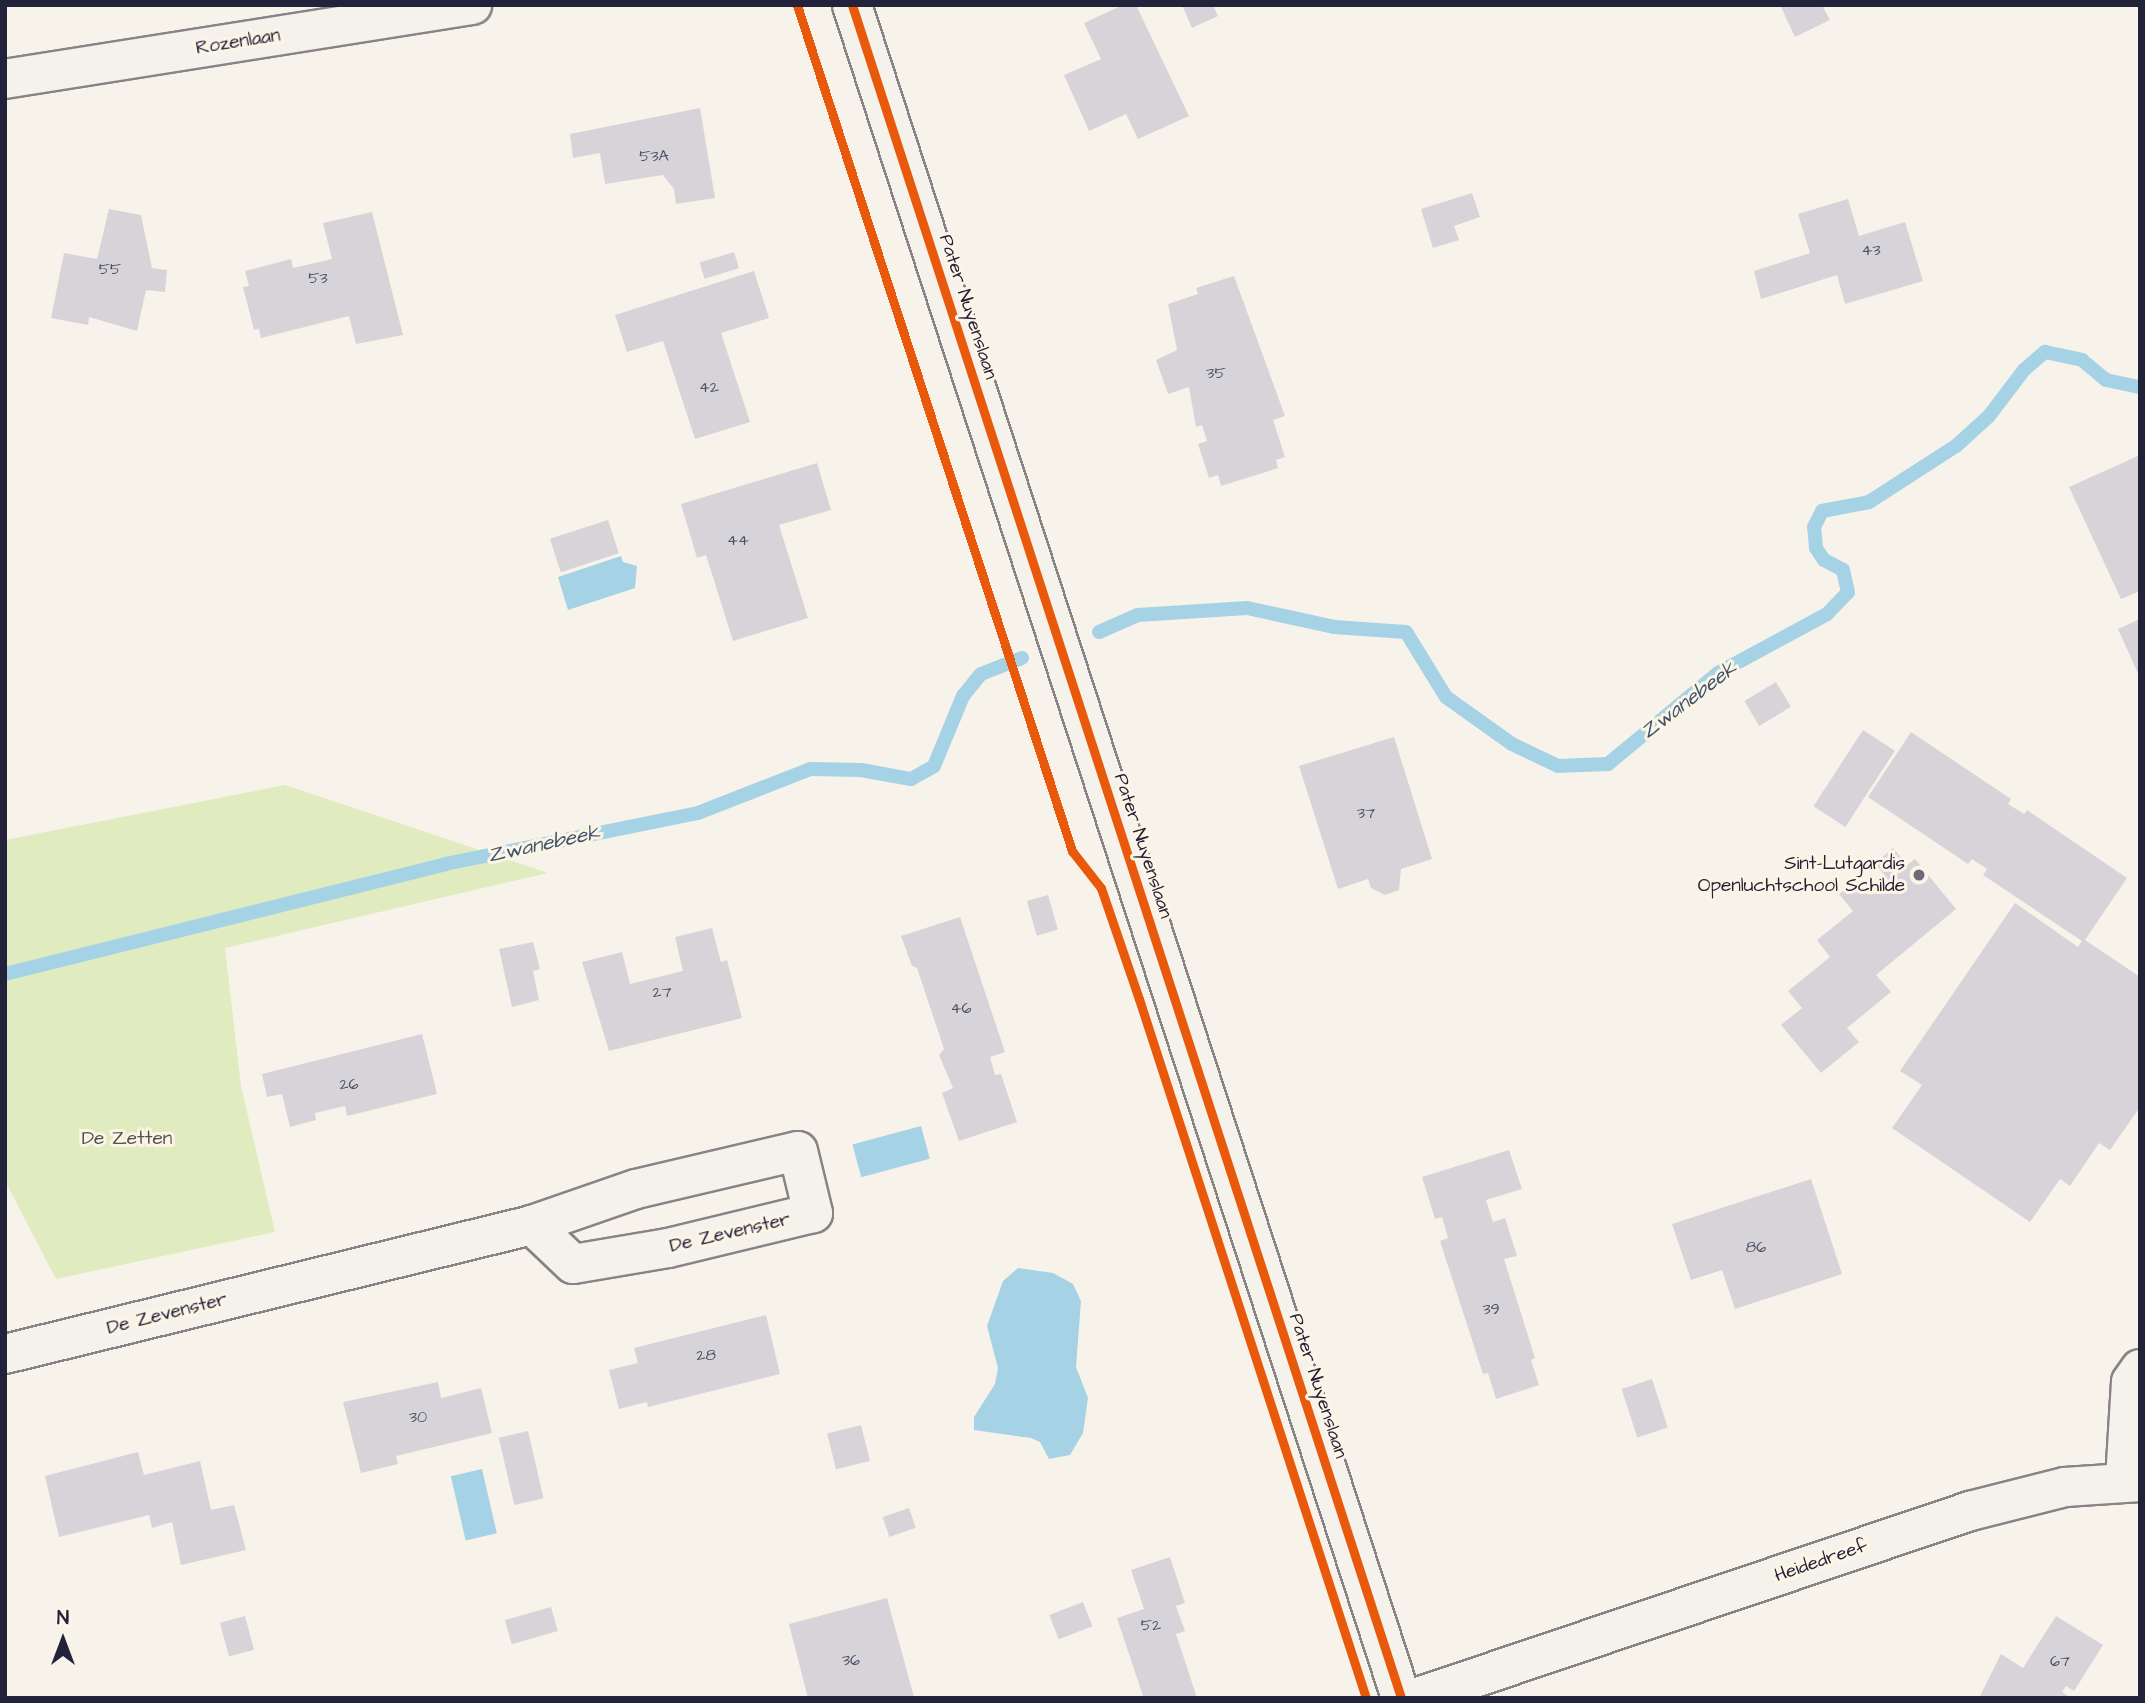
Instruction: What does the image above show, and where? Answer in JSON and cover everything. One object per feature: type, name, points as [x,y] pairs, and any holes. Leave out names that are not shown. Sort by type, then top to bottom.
[{"type":"street","name":"Rozenlaan","points":[[5,79],[472,5]]},
{"type":"street","name":"Pater Nuyenslaan","points":[[852,5],[1401,1698]]},
{"type":"street","name":"De Zevenster","points":[[5,1354],[532,1225],[636,1189],[798,1151],[813,1213],[668,1248],[573,1264],[532,1225]]},
{"type":"street","name":"Heidedreef","points":[[1415,1698],[1970,1511],[2065,1487],[2132,1481],[2131,1382],[2140,1369]]},
{"type":"green space","name":"De Zetten","points":[[285,785],[548,873],[225,948],[241,1086],[275,1232],[56,1279],[5,1181],[5,840]]},
{"type":"water","points":[[621,556],[623,562],[637,566],[635,588],[568,610],[558,577]]},
{"type":"water","points":[[921,1126],[930,1159],[861,1177],[852,1144]]},
{"type":"water","points":[[1018,1268],[1053,1273],[1073,1284],[1081,1301],[1076,1367],[1088,1398],[1083,1433],[1070,1455],[1049,1459],[1040,1442],[1031,1438],[974,1430],[974,1417],[995,1384],[998,1368],[987,1326],[1003,1281]]},
{"type":"water","points":[[482,1469],[497,1533],[466,1541],[451,1476]]},
{"type":"building","points":[[1123,5],[1136,5],[1189,116],[1138,139],[1126,114],[1089,131],[1064,75],[1101,59],[1084,23]]},
{"type":"building","points":[[1182,5],[1213,5],[1218,16],[1192,28]]},
{"type":"building","points":[[1780,5],[1822,5],[1830,20],[1795,37]]},
{"type":"building","points":[[700,108],[715,198],[676,204],[674,189],[663,175],[605,184],[600,153],[573,158],[570,134]]},
{"type":"building","points":[[1472,193],[1480,217],[1454,226],[1459,240],[1433,248],[1421,209]]},
{"type":"building","points":[[1848,199],[1859,236],[1905,222],[1923,281],[1845,304],[1837,275],[1761,299],[1754,271],[1810,253],[1798,214]]},
{"type":"building","points":[[109,209],[141,215],[152,268],[167,270],[165,292],[146,290],[137,331],[89,317],[88,325],[51,318],[64,253],[97,259]]},
{"type":"building","points":[[372,212],[403,335],[356,344],[349,316],[261,338],[259,329],[254,330],[243,287],[249,286],[245,271],[291,259],[293,268],[332,259],[323,223]]},
{"type":"building","points":[[734,252],[739,268],[705,279],[700,263]]},
{"type":"building","points":[[754,271],[769,318],[721,333],[750,422],[695,439],[663,341],[627,352],[615,315]]},
{"type":"building","points":[[1234,276],[1285,416],[1273,420],[1285,457],[1276,460],[1278,468],[1221,486],[1218,475],[1209,478],[1198,444],[1207,441],[1202,425],[1196,427],[1189,387],[1168,394],[1156,360],[1177,350],[1168,304],[1198,294],[1196,288]]},
{"type":"building","points":[[2140,455],[2140,591],[2121,599],[2069,487]]},
{"type":"building","points":[[817,463],[831,510],[779,525],[808,618],[733,641],[706,555],[697,558],[681,504]]},
{"type":"building","points":[[608,520],[619,553],[561,572],[550,539]]},
{"type":"building","points":[[2140,619],[2140,678],[2118,629]]},
{"type":"building","points":[[1776,682],[1791,707],[1759,726],[1744,701]]},
{"type":"building","points":[[1863,730],[1895,751],[1845,827],[1813,806]]},
{"type":"building","points":[[1911,732],[2011,799],[2008,804],[2024,814],[2027,810],[2127,878],[2085,940],[2140,977],[2140,1107],[2110,1150],[2099,1143],[2070,1186],[2060,1179],[2030,1222],[1892,1128],[1922,1085],[1900,1071],[2015,903],[2078,947],[2082,941],[1983,875],[1987,869],[1972,859],[1968,864],[1868,797]]},
{"type":"building","points":[[1394,737],[1432,859],[1401,869],[1399,890],[1385,895],[1371,888],[1368,879],[1338,889],[1299,766]]},
{"type":"building","points":[[1893,848],[1907,865],[1915,859],[1956,909],[1876,975],[1891,992],[1847,1028],[1859,1042],[1821,1073],[1781,1025],[1802,1008],[1788,991],[1830,957],[1817,940],[1853,911],[1839,894],[1858,879],[1871,895],[1889,881],[1875,863]]},
{"type":"building","points":[[1048,895],[1058,930],[1037,936],[1027,901]]},
{"type":"building","points":[[960,917],[1005,1052],[990,1057],[995,1075],[1001,1074],[1017,1122],[959,1141],[942,1093],[953,1088],[939,1055],[944,1049],[917,968],[912,966],[901,936]]},
{"type":"building","points":[[712,928],[721,962],[727,960],[742,1018],[609,1051],[582,962],[622,952],[630,984],[683,971],[675,937]]},
{"type":"building","points":[[533,942],[540,969],[533,971],[539,1000],[512,1007],[499,949]]},
{"type":"building","points":[[422,1034],[437,1094],[347,1116],[345,1106],[315,1113],[316,1120],[290,1127],[282,1094],[267,1097],[262,1074]]},
{"type":"building","points":[[1509,1150],[1522,1189],[1486,1200],[1493,1222],[1505,1218],[1517,1256],[1504,1259],[1535,1358],[1531,1360],[1539,1385],[1496,1399],[1488,1373],[1483,1374],[1440,1241],[1448,1238],[1442,1217],[1435,1219],[1422,1177]]},
{"type":"building","points":[[1811,1179],[1842,1274],[1735,1309],[1722,1270],[1691,1280],[1672,1224]]},
{"type":"building","points":[[766,1315],[780,1374],[648,1407],[647,1402],[619,1409],[609,1370],[638,1363],[634,1348]]},
{"type":"building","points":[[1652,1379],[1668,1428],[1637,1437],[1622,1389]]},
{"type":"building","points":[[438,1382],[441,1398],[481,1388],[492,1433],[396,1456],[398,1464],[361,1473],[343,1402]]},
{"type":"building","points":[[861,1425],[870,1461],[836,1469],[827,1433]]},
{"type":"building","points":[[528,1431],[544,1498],[514,1505],[499,1438]]},
{"type":"building","points":[[138,1452],[144,1475],[200,1461],[211,1510],[234,1505],[246,1550],[181,1565],[172,1522],[152,1528],[149,1515],[59,1537],[45,1476]]},
{"type":"building","points":[[909,1508],[916,1528],[889,1537],[883,1517]]},
{"type":"building","points":[[1170,1557],[1185,1603],[1176,1606],[1185,1631],[1176,1634],[1197,1698],[1143,1696],[1117,1618],[1144,1609],[1131,1570]]},
{"type":"building","points":[[887,1598],[914,1697],[808,1698],[789,1624]]},
{"type":"building","points":[[1083,1602],[1092,1626],[1059,1639],[1049,1615]]},
{"type":"building","points":[[551,1607],[558,1631],[512,1644],[505,1620]]},
{"type":"building","points":[[245,1616],[254,1650],[229,1657],[220,1623]]},
{"type":"building","points":[[2056,1616],[2103,1645],[2074,1691],[2066,1686],[2062,1692],[2071,1698],[1979,1698],[2001,1654],[2023,1668]]},
{"type":"waterway","name":"Zwanebeek","points":[[1099,632],[1138,615],[1247,608],[1334,627],[1406,632],[1446,697],[1512,744],[1558,766],[1608,764],[1718,673],[1827,614],[1848,592],[1843,570],[1824,560],[1816,548],[1814,527],[1822,511],[1869,502],[1956,446],[1989,416],[2024,370],[2045,352],[2082,360],[2106,380],[2140,387]]},
{"type":"waterway","name":"Zwanebeek","points":[[5,974],[445,864],[698,813],[810,769],[861,770],[911,779],[934,766],[963,696],[981,674],[1022,658]]},
{"type":"cycle path","points":[[797,5],[1072,851],[1101,888],[1366,1698]]},
{"type":"cycle path","points":[[852,5],[1401,1698]]},
{"type":"place","name":"Sint-Lutgardis Openluchtschool Schilde","points":[[1919,875]]}]
